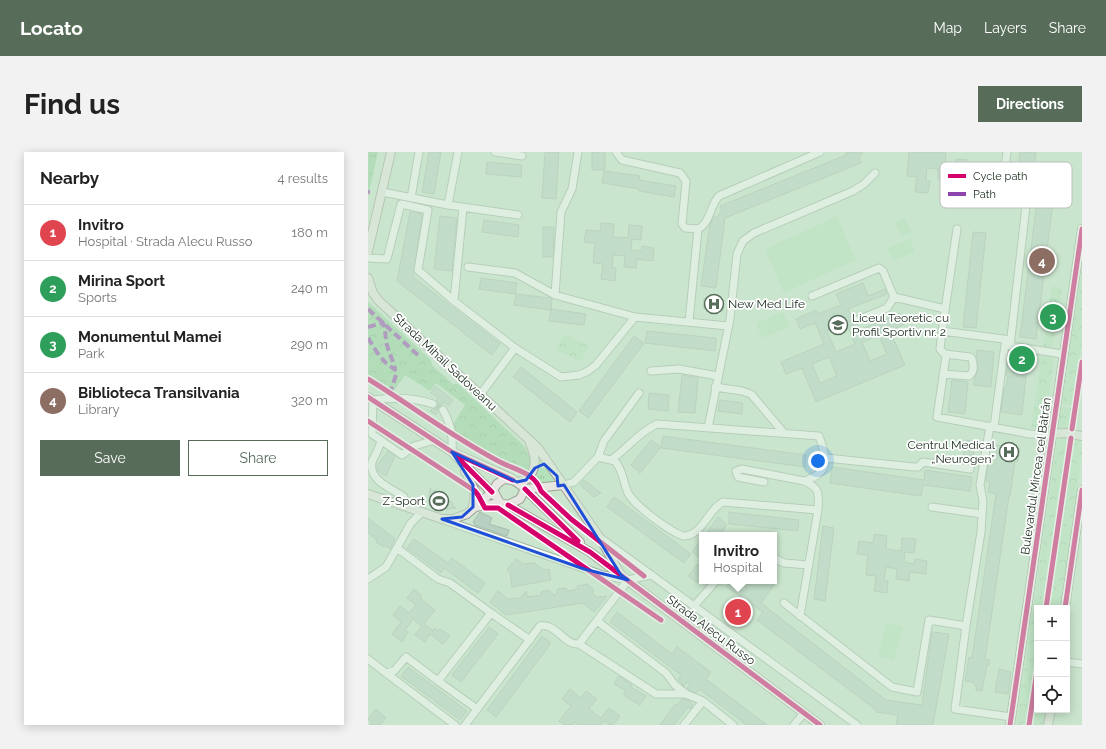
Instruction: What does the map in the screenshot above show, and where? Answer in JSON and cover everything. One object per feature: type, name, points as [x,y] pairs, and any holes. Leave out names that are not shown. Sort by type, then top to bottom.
[{"type":"main road","points":[[368,251],[391,152]]},
{"type":"main road","name":"Bulevardul Mircea cel Bătrân","points":[[1011,721],[1082,229]]},
{"type":"main road","name":"Strada Mihail Sadoveanu","points":[[368,278],[373,293],[379,301],[538,448],[600,538],[621,575]]},
{"type":"main road","name":"Strada Alecu Russo","points":[[371,399],[452,452],[515,481],[590,552]]},
{"type":"main road","points":[[1052,435],[1065,433],[1082,436]]},
{"type":"main road","points":[[529,441],[534,452],[535,468]]},
{"type":"main road","name":"Strada Alecu Russo","points":[[452,452],[498,497],[590,552],[820,725]]},
{"type":"main road","points":[[460,461],[473,485],[473,507]]},
{"type":"main road","points":[[498,497],[497,484],[504,479],[515,481],[526,480],[535,468],[542,464],[552,469]]},
{"type":"main road","points":[[552,486],[556,483],[557,476]]},
{"type":"main road","points":[[368,494],[442,519],[462,517],[473,507],[498,497],[520,499],[525,489],[564,485]]},
{"type":"main road","points":[[1065,605],[1082,490]]},
{"type":"main road","points":[[473,507],[498,497]]},
{"type":"main road","points":[[1048,725],[1050,713]]},
{"type":"street","points":[[411,198],[420,152]]},
{"type":"street","points":[[448,205],[458,152]]},
{"type":"street","points":[[495,152],[522,156]]},
{"type":"street","points":[[555,295],[561,212],[572,189],[578,152]]},
{"type":"street","points":[[616,152],[622,160],[680,173],[686,181],[682,224],[685,228],[698,229]]},
{"type":"street","points":[[688,322],[698,229],[704,224],[711,206],[719,196],[820,152]]},
{"type":"street","points":[[1006,162],[1007,152]]},
{"type":"street","points":[[708,428],[728,326],[737,254],[743,241],[754,234],[853,191],[864,184],[875,173]]},
{"type":"street","points":[[382,192],[463,208],[518,215]]},
{"type":"street","points":[[368,258],[387,259],[401,204],[428,210],[418,270],[454,301],[515,348],[561,377],[588,371],[596,364],[635,317]]},
{"type":"street","points":[[454,301],[463,208]]},
{"type":"street","points":[[1011,343],[1026,208]]},
{"type":"street","points":[[943,374],[969,376],[973,370],[973,362],[970,357],[945,354],[940,349],[957,229]]},
{"type":"street","points":[[468,267],[515,273],[555,295],[635,317],[728,326]]},
{"type":"street","points":[[812,296],[879,268],[883,271],[894,297]]},
{"type":"street","points":[[894,297],[946,309]]},
{"type":"street","points":[[856,321],[887,308],[894,297]]},
{"type":"street","points":[[942,331],[1063,354]]},
{"type":"street","points":[[1011,343],[1005,346],[992,426],[980,486],[983,500],[981,532],[955,709],[1011,721]]},
{"type":"street","points":[[480,395],[515,348]]},
{"type":"street","points":[[945,354],[937,417],[1030,434],[1052,435]]},
{"type":"street","points":[[651,371],[679,370],[718,376]]},
{"type":"street","points":[[715,387],[742,391],[751,394],[784,433]]},
{"type":"street","points":[[564,485],[574,482],[598,457],[604,441],[639,393]]},
{"type":"street","points":[[433,404],[411,398],[371,399],[372,434],[402,455],[414,446],[435,440]]},
{"type":"street","points":[[443,410],[449,421],[452,433],[452,452]]},
{"type":"street","points":[[611,460],[623,452],[645,430],[657,424],[818,436],[826,458],[822,471],[816,476],[804,481]]},
{"type":"street","points":[[381,441],[372,463],[371,471],[378,481],[404,497],[404,506]]},
{"type":"street","points":[[598,457],[611,460],[618,464],[628,492],[636,503],[674,532],[683,536],[696,533],[714,508],[723,502],[818,510]]},
{"type":"street","points":[[826,458],[914,468],[919,467],[923,462],[970,469]]},
{"type":"street","points":[[764,482],[738,477],[736,471],[742,469],[804,481],[817,488],[818,510],[800,616]]},
{"type":"street","points":[[932,507],[982,514]]},
{"type":"street","points":[[368,579],[386,567],[411,524],[422,512]]},
{"type":"street","points":[[442,519],[584,569],[628,580],[650,575]]},
{"type":"street","name":"Strada Alecu Russo","points":[[600,538],[857,725]]},
{"type":"street","points":[[397,548],[438,579],[450,583],[530,640]]},
{"type":"street","points":[[777,560],[784,563],[809,565]]},
{"type":"street","points":[[579,644],[628,580]]},
{"type":"street","points":[[694,606],[713,584]]},
{"type":"street","points":[[784,603],[892,687],[917,692],[929,620],[966,626]]},
{"type":"street","points":[[438,681],[491,613]]},
{"type":"street","points":[[597,620],[666,673],[675,685],[686,694],[703,701],[733,725]]},
{"type":"street","points":[[465,725],[540,626],[544,625],[573,644],[579,644],[656,694],[686,694]]},
{"type":"street","points":[[386,673],[394,671],[406,657],[478,709]]},
{"type":"street","points":[[368,659],[454,725]]},
{"type":"street","points":[[1070,662],[1082,664]]},
{"type":"street","points":[[684,725],[703,701]]},
{"type":"street","points":[[794,725],[804,713]]},
{"type":"highlighted area","points":[[452,452],[517,482],[526,480],[535,468],[544,464],[557,476],[558,486],[564,485],[621,575],[628,580],[584,569],[442,519],[462,517],[473,507],[473,485]]},
{"type":"green space","points":[[368,152],[378,152],[368,197]]},
{"type":"green space","points":[[837,216],[856,260],[784,293],[765,249]]},
{"type":"green space","points":[[905,218],[912,233],[902,237],[895,222]]},
{"type":"green space","points":[[910,238],[915,252],[893,261],[887,248]]},
{"type":"green space","points":[[1082,265],[1082,341],[1073,406],[1062,404]]},
{"type":"green space","points":[[1052,286],[1062,288],[1053,347],[1043,347]]},
{"type":"green space","points":[[368,302],[431,360],[432,365],[453,384],[458,384],[522,444],[530,457],[528,471],[511,467],[481,451],[456,434],[454,423],[465,405],[436,383],[430,391],[405,375],[393,392],[368,377]]},
{"type":"green space","points":[[783,312],[790,327],[762,338],[756,323]]},
{"type":"green space","points":[[564,334],[589,346],[581,362],[556,350]]},
{"type":"green space","points":[[1042,355],[1054,357],[1044,431],[1031,428]]},
{"type":"green space","points":[[1062,407],[1072,408],[1069,429],[1058,429]]},
{"type":"green space","points":[[1062,437],[1080,440],[1082,442],[1082,454],[1060,605],[1034,605],[1034,713],[1045,713],[1043,725],[1016,725],[1057,442]]},
{"type":"green space","points":[[540,468],[548,469],[554,478],[553,482],[541,484],[534,477]]},
{"type":"green space","points":[[886,623],[903,627],[894,660],[878,656]]},
{"type":"building","points":[[429,152],[441,152],[434,194],[422,192]]},
{"type":"building","points":[[545,152],[559,152],[556,199],[542,198]]},
{"type":"building","points":[[592,152],[605,152],[605,170],[592,170]]},
{"type":"building","points":[[846,152],[863,152],[859,158],[861,163],[725,218],[716,288],[701,286],[710,224],[714,217],[717,217],[722,210],[720,206],[846,155]]},
{"type":"building","points":[[909,152],[946,152],[945,162],[940,162],[940,180],[938,180],[938,169],[927,168],[926,181],[930,181],[928,193],[915,192],[917,177],[907,176]]},
{"type":"building","points":[[1020,152],[1036,152],[1035,162],[1019,162]]},
{"type":"building","points":[[956,159],[968,160],[968,162],[955,162]]},
{"type":"building","points":[[487,162],[522,165],[521,177],[486,174]]},
{"type":"building","points":[[604,171],[640,176],[639,180],[676,186],[674,197],[602,183]]},
{"type":"building","points":[[1036,208],[1052,208],[1036,339],[1020,337]]},
{"type":"building","points":[[410,212],[422,214],[413,277],[500,344],[492,355],[397,281]]},
{"type":"building","points":[[440,216],[457,218],[452,271],[434,269]]},
{"type":"building","points":[[484,220],[519,225],[518,237],[482,232]]},
{"type":"building","points":[[601,223],[614,224],[613,237],[628,238],[629,225],[642,226],[641,240],[632,239],[631,250],[642,251],[642,246],[654,248],[653,261],[637,259],[636,268],[624,267],[625,256],[613,255],[612,268],[616,268],[615,281],[601,279],[603,264],[593,263],[595,243],[584,242],[586,230],[600,231]]},
{"type":"building","points":[[543,227],[554,227],[553,257],[543,257]]},
{"type":"building","points":[[973,232],[986,233],[976,328],[963,327]]},
{"type":"building","points":[[481,278],[517,283],[515,294],[479,289]]},
{"type":"building","points":[[863,283],[868,296],[885,289],[887,294],[848,309],[852,317],[851,323],[855,326],[857,331],[900,313],[905,324],[890,331],[905,365],[816,402],[802,368],[786,374],[781,362],[824,344],[815,323],[800,329],[796,319],[816,310],[818,314],[841,305],[836,294]],"holes":[[[846,323],[855,344],[836,352],[827,331]],[[879,336],[887,354],[870,361],[862,342]],[[829,357],[837,376],[820,383],[812,364]]]},
{"type":"building","points":[[516,294],[550,298],[552,299],[551,310],[514,305]]},
{"type":"building","name":"New Med Life","points":[[704,298],[724,300],[723,311],[703,308]]},
{"type":"building","points":[[551,309],[586,314],[584,325],[549,321]]},
{"type":"building","points":[[647,331],[716,338],[715,351],[645,343]]},
{"type":"building","points":[[634,336],[644,343],[588,418],[579,411]]},
{"type":"building","points":[[976,350],[994,352],[991,387],[973,385],[978,369]]},
{"type":"building","points":[[1009,355],[1028,356],[1022,415],[1001,412],[1004,388],[1006,388],[1008,376],[1006,376]]},
{"type":"building","points":[[521,367],[577,412],[570,422],[513,377]]},
{"type":"building","points":[[682,375],[698,378],[695,413],[678,412]]},
{"type":"building","points":[[952,380],[968,382],[965,414],[948,412]]},
{"type":"building","points":[[435,386],[453,400],[449,406],[444,402],[439,407],[436,415],[430,411],[438,405],[438,398],[431,393]]},
{"type":"building","points":[[649,393],[669,395],[668,411],[648,409]]},
{"type":"building","points":[[720,400],[743,403],[742,414],[718,411]]},
{"type":"building","points":[[663,436],[806,455],[805,467],[661,448]]},
{"type":"building","points":[[651,440],[661,447],[640,473],[631,465]]},
{"type":"building","points":[[966,440],[975,441],[973,457],[963,456]]},
{"type":"building","points":[[997,445],[1020,449],[1018,461],[1015,461],[1009,496],[985,660],[989,660],[989,665],[987,665],[982,691],[976,690],[976,686],[972,682],[965,681],[969,657],[972,658],[996,494],[988,492],[990,482],[986,481],[988,465],[995,464]]},
{"type":"building","points":[[388,451],[395,456],[386,476],[378,471],[377,465]]},
{"type":"building","points":[[832,467],[924,480],[925,470],[972,477],[970,491],[923,485],[921,496],[830,483]]},
{"type":"building","points":[[584,480],[601,493],[594,497],[580,485]]},
{"type":"building","points":[[430,488],[453,503],[452,505],[456,508],[441,510],[429,501]]},
{"type":"building","points":[[614,497],[691,554],[684,563],[607,507]]},
{"type":"building","points":[[480,512],[492,518],[489,524],[509,530],[507,536],[475,525],[473,522]]},
{"type":"building","points":[[729,512],[799,520],[798,531],[729,524]]},
{"type":"building","points":[[718,517],[727,525],[722,532],[707,532]]},
{"type":"building","points":[[368,518],[395,539],[390,549],[377,543],[376,539],[368,533]]},
{"type":"building","points":[[823,526],[834,528],[825,601],[814,599]]},
{"type":"building","points":[[874,534],[887,536],[886,549],[901,551],[902,538],[916,539],[914,553],[905,552],[904,562],[914,564],[915,559],[927,561],[926,574],[910,572],[909,581],[896,579],[897,569],[886,567],[884,580],[888,581],[887,593],[874,591],[876,576],[866,575],[868,555],[857,554],[859,541],[873,543]]},
{"type":"building","points":[[414,539],[448,563],[452,558],[485,583],[478,593],[444,568],[441,573],[407,548]]},
{"type":"building","points":[[699,543],[699,557],[692,552]]},
{"type":"building","points":[[516,559],[523,564],[534,563],[544,570],[549,569],[551,580],[512,587],[510,572],[507,570]]},
{"type":"building","points":[[698,564],[699,565],[699,581],[697,583],[688,576]]},
{"type":"building","points":[[587,584],[594,590],[592,593],[597,597],[607,596],[594,612],[583,603],[506,615],[490,602],[498,591],[508,599],[520,598],[526,591],[527,597],[541,595],[541,592],[549,590],[555,596],[558,589],[566,588],[567,591],[578,589],[577,586]]},
{"type":"building","points":[[729,584],[775,584],[761,603],[886,700],[922,705],[932,632],[949,634],[933,725],[896,725],[898,715],[876,712],[876,710],[757,620],[763,612],[727,587]]},
{"type":"building","points":[[414,589],[422,596],[420,598],[435,610],[424,624],[433,631],[435,628],[438,631],[440,629],[450,636],[443,644],[430,634],[425,642],[415,635],[422,626],[413,619],[405,630],[408,632],[402,642],[392,634],[401,622],[393,615],[400,606],[409,613],[416,605],[407,598]]},
{"type":"building","points":[[617,612],[672,654],[677,647],[711,672],[706,679],[767,725],[747,725],[699,689],[696,693],[689,690],[687,688],[690,684],[688,682],[684,686],[678,680],[681,675],[610,622]]},
{"type":"building","points":[[489,627],[498,634],[461,682],[452,675]]},
{"type":"building","points":[[542,636],[551,643],[496,717],[487,710]]},
{"type":"building","points":[[408,667],[467,711],[460,720],[401,676]]},
{"type":"building","points":[[999,669],[1011,672],[1008,694],[995,692]]},
{"type":"building","points":[[619,676],[632,685],[631,687],[646,696],[640,705],[626,697],[624,694],[626,691],[614,684]]},
{"type":"building","points":[[570,689],[581,698],[586,691],[597,699],[589,709],[601,718],[609,708],[620,716],[613,725],[609,725],[604,721],[601,725],[579,725],[575,722],[573,725],[564,725],[559,721],[571,706],[562,699]]},
{"type":"building","points":[[682,699],[690,701],[693,705],[690,709],[688,707],[674,725],[660,725],[675,704],[677,705]]},
{"type":"building","points":[[376,709],[386,718],[380,725],[370,725],[372,723],[368,719]]},
{"type":"tunnel","points":[[433,404],[443,410]]},
{"type":"marked path","points":[[368,309],[420,357]]},
{"type":"marked path","points":[[368,327],[383,323],[387,345],[395,369]]},
{"type":"marked path","points":[[368,338],[383,360],[395,369],[396,375],[391,390]]},
{"type":"cycle path","points":[[1010,725],[1082,229]]},
{"type":"cycle path","points":[[1072,429],[1082,362]]},
{"type":"cycle path","points":[[368,379],[466,443],[500,462],[530,476],[541,491],[571,519],[644,576]]},
{"type":"cycle path","points":[[368,397],[452,452],[513,480]]},
{"type":"cycle path","points":[[368,421],[475,491],[485,508],[498,508],[661,620]]},
{"type":"cycle path","points":[[1046,605],[1071,438]]},
{"type":"cycle path","points":[[455,455],[492,492]]},
{"type":"cycle path","points":[[525,489],[578,541]]},
{"type":"cycle path","points":[[1065,605],[1082,490]]},
{"type":"cycle path","points":[[508,505],[590,552],[820,725]]},
{"type":"cycle path","points":[[1029,725],[1036,677]]},
{"type":"place","name":"Biblioteca Transilvania","points":[[1042,261]]},
{"type":"place","name":"New Med Life","points":[[714,304]]},
{"type":"place","name":"Monumentul Mamei","points":[[1053,317]]},
{"type":"place","name":"Liceul Teoretic cu Profil Sportiv nr. 2","points":[[838,325]]},
{"type":"place","name":"Mirina Sport","points":[[1022,359]]},
{"type":"place","name":"Centrul Medical „Neurogen”","points":[[1009,452]]},
{"type":"place","name":"Z-Sport","points":[[439,501]]},
{"type":"place","name":"Invitro","points":[[738,612]]}]
